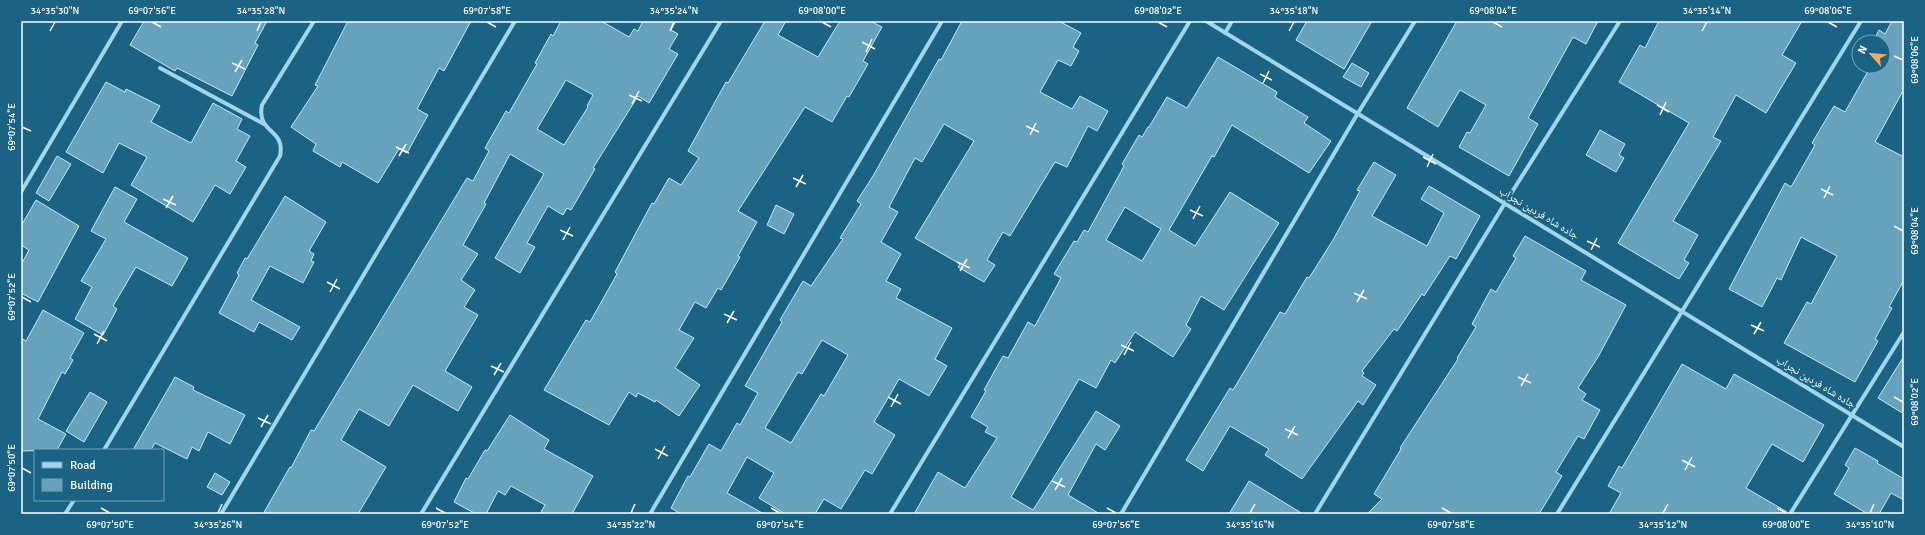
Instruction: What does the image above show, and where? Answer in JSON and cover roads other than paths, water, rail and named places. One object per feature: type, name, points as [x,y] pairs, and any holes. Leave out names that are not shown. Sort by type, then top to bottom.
[{"type":"street","points":[[21,192],[122,21]]},
{"type":"street","points":[[264,124],[260,114],[262,105],[314,21]]},
{"type":"street","points":[[221,514],[515,21]]},
{"type":"street","points":[[421,514],[721,21]]},
{"type":"street","points":[[650,514],[942,21]]},
{"type":"street","points":[[890,514],[1190,21]]},
{"type":"street","name":"جاده شاه فردین نجراب","points":[[1206,21],[1904,447]]},
{"type":"street","points":[[1225,33],[1232,21]]},
{"type":"street","points":[[1121,514],[1358,113],[1415,21]]},
{"type":"street","points":[[1315,514],[1505,203],[1620,21]]},
{"type":"street","points":[[1557,514],[1862,21]]},
{"type":"street","points":[[105,449],[280,156],[282,147],[279,139],[264,124],[160,68]]},
{"type":"street","points":[[1790,514],[1904,332]]},
{"type":"street","points":[[65,514],[73,501]]}]
